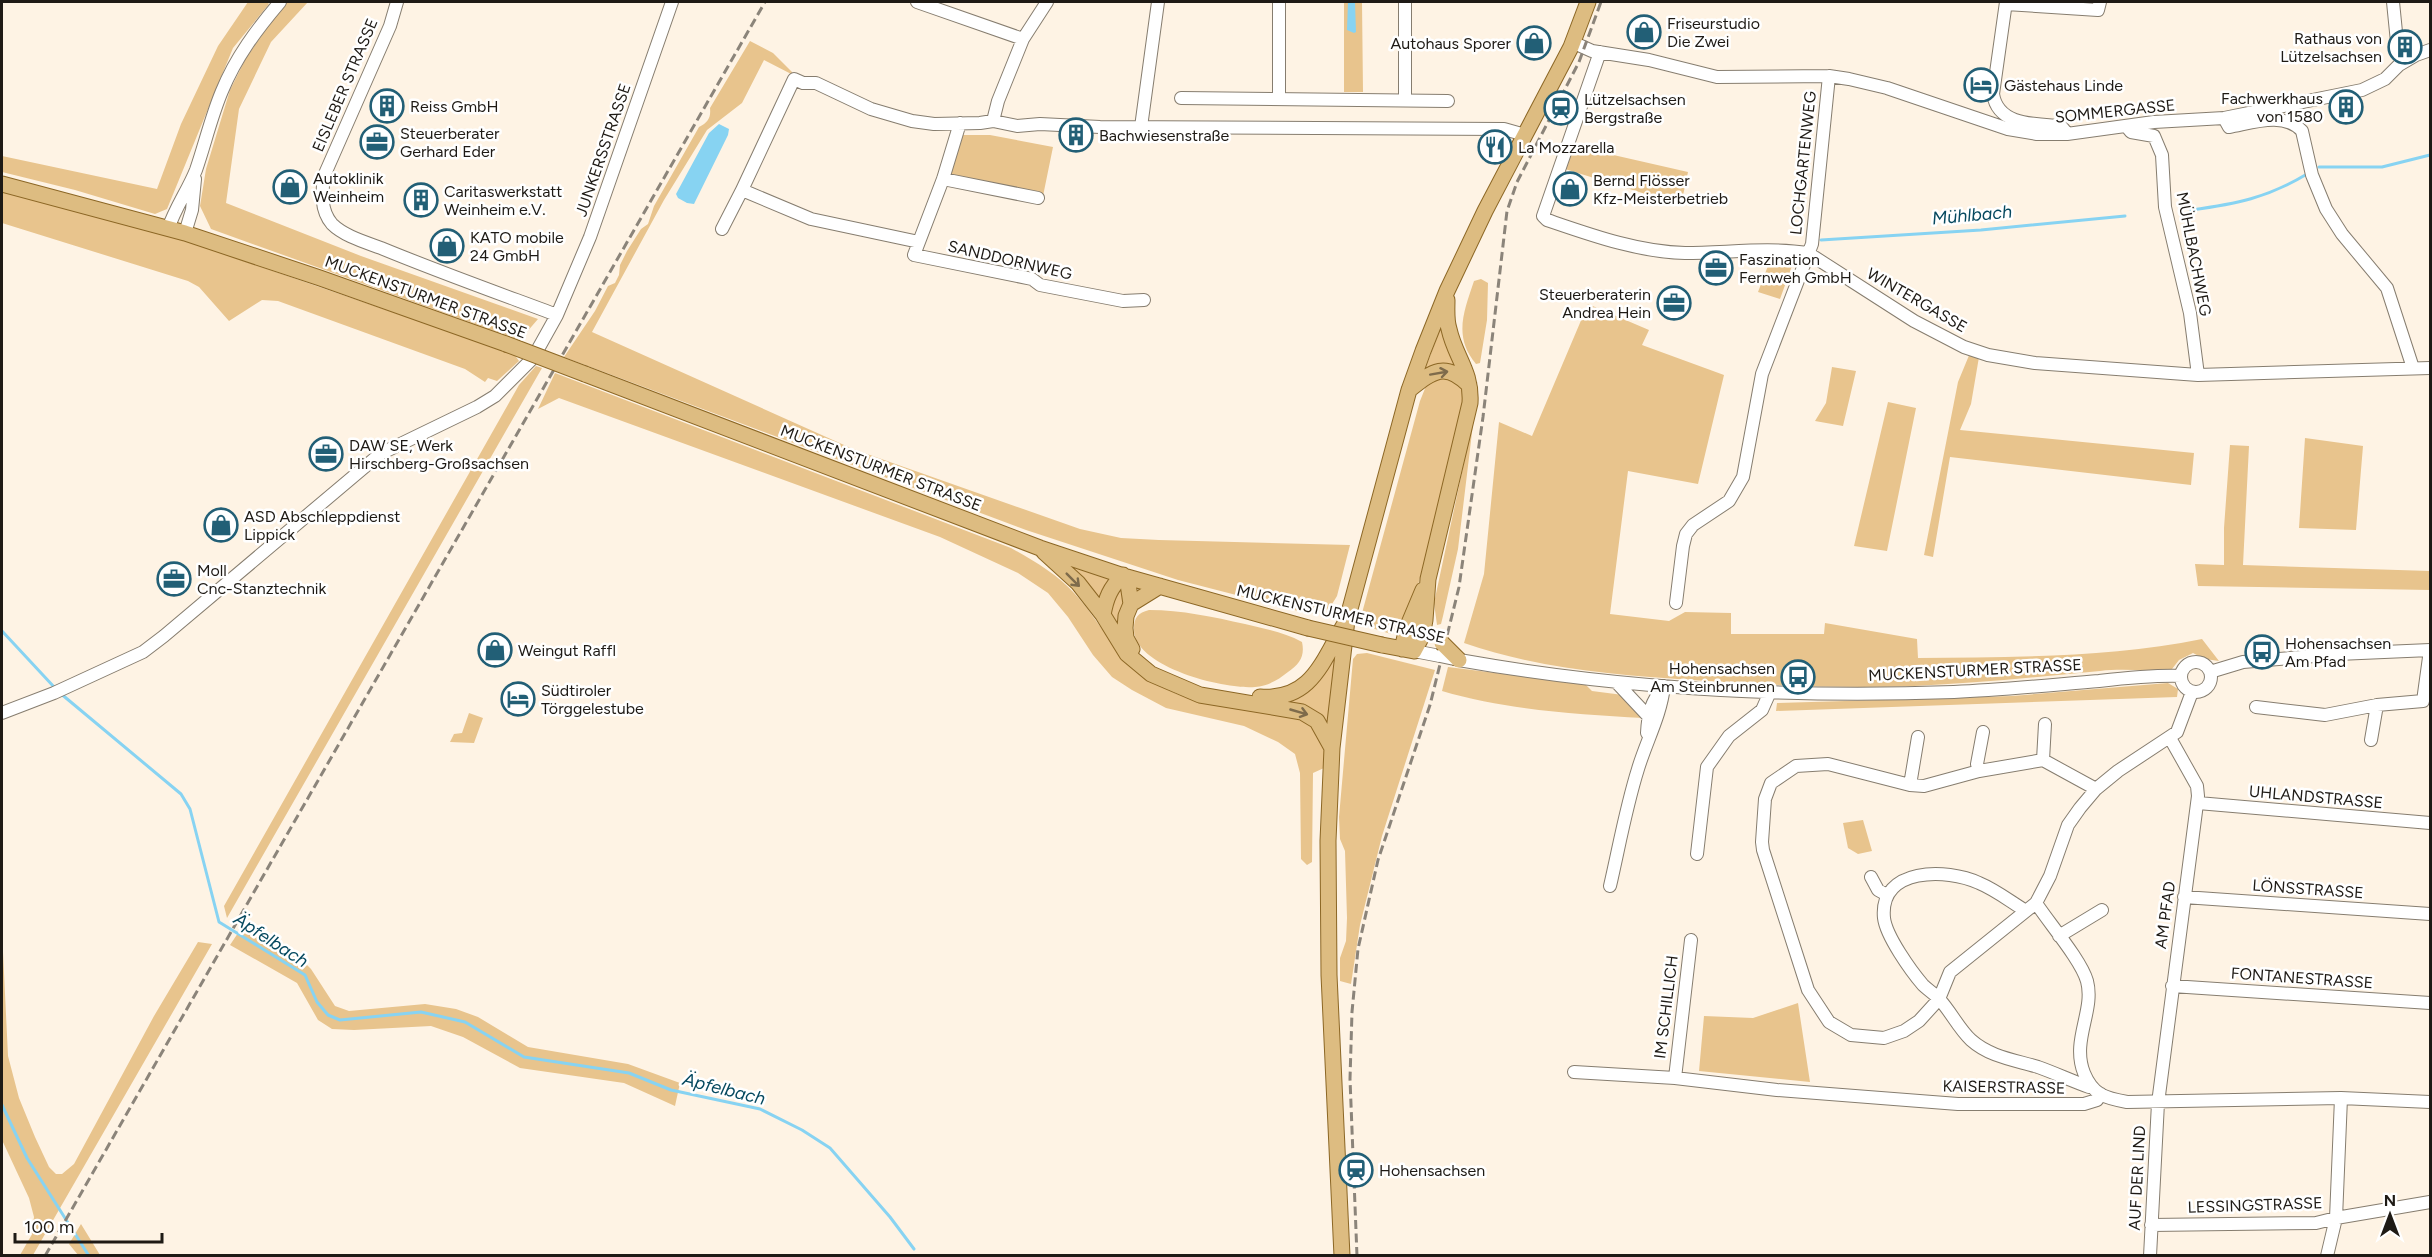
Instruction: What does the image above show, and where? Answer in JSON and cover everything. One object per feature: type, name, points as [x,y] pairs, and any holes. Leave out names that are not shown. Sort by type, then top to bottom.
[{"type":"main road","points":[[1342,1256],[1328,964],[1328,841],[1332,748],[1347,620],[1409,390],[1447,291],[1525,135],[1576,46],[1588,2]]},
{"type":"main road","name":"MUCKENSTURMER STRASSE","points":[[2,184],[185,233],[320,278],[506,344],[1040,548],[1125,576],[1308,628],[1408,650]]},
{"type":"main road","points":[[1408,650],[1422,636],[1428,579],[1470,403],[1469,385],[1464,366],[1448,327],[1447,291]]},
{"type":"main road","points":[[1409,390],[1427,376],[1438,371],[1452,372],[1469,385]]},
{"type":"main road","points":[[1040,548],[1078,583],[1103,615],[1127,654],[1151,674],[1200,695],[1302,712],[1317,721],[1332,748]]},
{"type":"main road","points":[[1103,615],[1106,597],[1112,587],[1125,576],[1131,604],[1126,616],[1126,638],[1144,663],[1184,684],[1251,697],[1278,697],[1299,690],[1322,666],[1347,620]]},
{"type":"main road","points":[[1408,650],[1407,628],[1428,579]]},
{"type":"main road","points":[[1131,604],[1160,586]]},
{"type":"main road","points":[[1425,620],[1441,650],[1459,660]]},
{"type":"street","points":[[168,229],[173,213],[195,171],[228,76],[253,34],[280,2]]},
{"type":"street","name":"EISLEBER STRASSE","points":[[397,2],[390,26],[324,176],[322,196],[325,211],[333,224],[350,236],[557,315]]},
{"type":"street","name":"JUNKERSSTRASSE","points":[[2,713],[59,691],[143,652],[380,454],[477,407],[495,396],[524,369],[557,315],[591,236],[672,2]]},
{"type":"street","points":[[916,2],[1023,39]]},
{"type":"street","points":[[993,121],[998,101],[1023,39],[1047,2]]},
{"type":"street","points":[[1141,127],[1158,2]]},
{"type":"street","points":[[1279,2],[1279,99]]},
{"type":"street","points":[[1405,2],[1405,100]]},
{"type":"street","points":[[2067,134],[2061,126],[2032,124],[2006,116],[1994,104],[1993,94],[2006,3],[2098,10],[2100,2]]},
{"type":"street","points":[[2393,2],[2398,53]]},
{"type":"street","name":"SOMMERGASSE","points":[[1576,46],[1649,60],[1717,77],[1829,76],[1849,79],[1887,88],[2008,129],[2037,134],[2067,134],[2126,126],[2224,118],[2362,90],[2385,79],[2398,53],[2416,55],[2430,51]]},
{"type":"street","name":"WINTERGASSE","points":[[1600,52],[1543,216],[1569,227],[1643,248],[1682,253],[1790,250],[1808,253],[1914,321],[1964,347],[1988,355],[2035,363],[2198,375],[2430,368]]},
{"type":"street","name":"LOCHGARTENWEG","points":[[1676,603],[1686,534],[1693,525],[1730,501],[1743,477],[1762,374],[1812,243],[1829,76]]},
{"type":"street","points":[[722,229],[794,79],[803,83],[816,83],[871,109],[912,122],[993,121],[1017,126],[1040,124],[1141,127],[1504,129],[1525,135]]},
{"type":"street","points":[[1181,98],[1448,101]]},
{"type":"street","points":[[2224,118],[2229,127],[2275,120],[2285,120],[2297,126],[2305,137],[2311,172],[2326,209],[2342,234],[2388,290],[2413,368]]},
{"type":"street","points":[[742,190],[811,219],[920,242],[960,123]]},
{"type":"street","name":"MÜHLBACHWEG","points":[[2126,126],[2132,132],[2154,136],[2160,149],[2165,207],[2190,313],[2198,375]]},
{"type":"street","points":[[185,233],[192,210],[195,171]]},
{"type":"street","points":[[943,179],[1038,198]]},
{"type":"street","name":"SANDDORNWEG","points":[[920,242],[914,255],[1032,279],[1040,285],[1123,301],[1144,300]]},
{"type":"street","name":"MUCKENSTURMER STRASSE","points":[[1408,650],[1441,650]]},
{"type":"street","points":[[2210,672],[2243,662],[2338,654],[2430,650],[2427,702],[2377,705],[2325,715],[2256,707]]},
{"type":"street","name":"MUCKENSTURMER STRASSE","points":[[1459,660],[1617,683],[1770,692],[1871,694],[1956,692],[2148,676],[2181,676]]},
{"type":"street","points":[[2197,662],[2207,667],[2210,672],[2211,682],[2203,691],[2192,692],[2183,686],[2181,676],[2186,666],[2197,662]]},
{"type":"street","points":[[1617,683],[1648,716]]},
{"type":"street","points":[[1646,743],[1648,716],[1652,701],[1664,686]]},
{"type":"street","points":[[1610,886],[1635,781],[1646,743],[1662,704],[1664,686]]},
{"type":"street","points":[[1697,854],[1707,767],[1729,736],[1762,710],[1770,692]]},
{"type":"street","points":[[2096,789],[2043,760],[1979,771],[1924,786],[1910,785],[1828,764],[1796,766],[1771,783],[1765,799],[1762,842],[1808,990],[1829,1022],[1851,1035],[1884,1038],[1904,1031],[1919,1021],[1940,999],[1950,972],[2031,907],[2047,883],[2068,825],[2096,789],[2118,771],[2170,738],[2180,727],[2192,692]]},
{"type":"street","points":[[2371,740],[2377,705]]},
{"type":"street","points":[[2043,760],[2045,724]]},
{"type":"street","points":[[1979,771],[1977,764],[1983,732]]},
{"type":"street","points":[[1910,785],[1918,737]]},
{"type":"street","name":"AM PFAD","points":[[2158,1103],[2198,802],[2197,786],[2170,738]]},
{"type":"street","name":"UHLANDSTRASSE","points":[[2198,802],[2430,823]]},
{"type":"street","points":[[2089,1086],[2080,1063],[2079,1048],[2088,995],[2087,982],[2078,963],[2059,936],[2031,907],[1980,883],[1952,875],[1933,873],[1903,880],[1887,895],[1885,921],[1891,936],[1923,985],[1940,999],[1971,1040],[2003,1059],[2037,1067],[2089,1086],[2101,1094],[2127,1102],[2342,1098],[2430,1102]]},
{"type":"street","points":[[1871,877],[1878,890],[1887,895]]},
{"type":"street","name":"LÖNSSTRASSE","points":[[2184,897],[2430,914]]},
{"type":"street","points":[[2059,936],[2102,910]]},
{"type":"street","name":"IM SCHILLICH","points":[[1675,1078],[1691,940]]},
{"type":"street","name":"FONTANESTRASSE","points":[[2172,986],[2430,1003]]},
{"type":"street","name":"KAISERSTRASSE","points":[[1574,1072],[1675,1078],[1777,1090],[1958,1104],[2084,1104],[2097,1100],[2101,1094]]},
{"type":"street","points":[[2328,1256],[2336,1218],[2342,1098]]},
{"type":"street","name":"AUF DER LIND","points":[[2150,1256],[2158,1103]]},
{"type":"street","name":"LESSINGSTRASSE","points":[[2151,1225],[2316,1223],[2430,1203]]},
{"type":"shaded area","points":[[248,2],[267,2],[269,4],[233,48],[167,209],[155,214],[75,190],[2,172],[2,156],[157,189],[181,124],[218,46]]},
{"type":"shaded area","points":[[285,2],[308,2],[271,42],[239,109],[226,203],[361,256],[538,319],[520,340],[211,229],[200,206],[206,169],[230,90],[246,58]]},
{"type":"shaded area","points":[[1344,2],[1362,2],[1363,92],[1344,92]]},
{"type":"shaded area","points":[[750,41],[773,53],[797,77],[764,60],[742,103],[707,130],[664,200],[592,332],[853,449],[1080,529],[1121,538],[1350,545],[1337,596],[1329,609],[1310,614],[1178,580],[1026,530],[564,357],[595,311],[608,286],[615,283],[627,251],[641,229],[648,224],[654,206],[699,127],[708,119],[710,108]]},
{"type":"shaded area","points":[[961,135],[990,135],[1053,147],[1043,196],[952,177],[948,171]]},
{"type":"shaded area","points":[[1574,146],[1688,172],[1681,205],[1565,169]]},
{"type":"shaded area","points":[[2,192],[183,240],[514,354],[519,361],[497,381],[488,378],[485,382],[465,369],[278,301],[262,300],[229,321],[199,287],[188,281],[2,223]]},
{"type":"shaded area","points":[[1771,258],[1793,263],[1780,299],[1758,292]]},
{"type":"shaded area","points":[[1481,279],[1488,283],[1487,320],[1480,363],[1476,364],[1465,344],[1463,324],[1474,281]]},
{"type":"shaded area","points":[[1588,304],[1649,330],[1642,345],[1724,375],[1698,484],[1628,471],[1610,614],[1669,621],[1685,612],[1731,613],[1731,634],[1824,634],[1825,623],[1917,639],[1918,658],[2025,657],[2096,653],[2202,639],[2219,661],[2205,659],[2193,653],[2179,660],[2172,669],[2109,670],[1914,686],[1830,687],[1719,682],[1605,673],[1519,659],[1464,643],[1484,574],[1499,422],[1532,436]]},
{"type":"shaded area","points":[[1443,322],[1462,368],[1441,363],[1425,369]]},
{"type":"shaded area","points":[[1970,353],[1979,357],[1971,404],[1960,430],[2194,453],[2191,485],[1950,457],[1933,557],[1924,555],[1958,382]]},
{"type":"shaded area","points":[[536,366],[542,368],[227,918],[224,906],[519,385]]},
{"type":"shaded area","points":[[1832,367],[1856,371],[1843,426],[1815,421],[1826,403]]},
{"type":"shaded area","points":[[555,373],[1011,548],[1061,580],[1084,604],[1126,659],[1157,684],[1192,699],[1283,714],[1313,725],[1326,748],[1324,768],[1313,773],[1312,862],[1307,865],[1301,859],[1300,773],[1295,754],[1278,742],[1244,726],[1166,708],[1112,677],[1048,593],[1018,573],[940,537],[559,398],[538,409]]},
{"type":"shaded area","points":[[1435,376],[1461,382],[1465,404],[1416,593],[1403,622],[1391,634],[1359,624],[1420,401],[1428,381]]},
{"type":"shaded area","points":[[1888,402],[1916,408],[1887,551],[1854,546]]},
{"type":"shaded area","points":[[1474,416],[1458,549],[1441,624],[1437,625],[1434,603]]},
{"type":"shaded area","points":[[2305,438],[2363,446],[2356,530],[2299,528]]},
{"type":"shaded area","points":[[2230,445],[2249,446],[2243,565],[2430,571],[2430,590],[2198,586],[2195,564],[2224,565],[2224,528]]},
{"type":"shaded area","points":[[1060,560],[1115,577],[1100,605]]},
{"type":"shaded area","points":[[1122,586],[1124,607],[1120,628],[1109,614],[1110,604]]},
{"type":"shaded area","points":[[1149,610],[1197,614],[1281,633],[1302,642],[1302,656],[1292,669],[1277,680],[1264,685],[1241,687],[1203,680],[1164,665],[1148,655],[1138,643],[1134,629],[1135,621],[1139,614]]},
{"type":"shaded area","points":[[1337,648],[1327,728],[1289,704],[1289,700],[1306,692],[1319,680]]},
{"type":"shaded area","points":[[1367,653],[1435,670],[1382,836],[1360,925],[1351,984],[1340,981],[1340,958],[1346,941],[1347,918],[1345,851],[1340,839],[1339,817],[1353,659],[1357,654]]},
{"type":"shaded area","points":[[1448,667],[1585,684],[1592,691],[1623,695],[1643,718],[1542,710],[1491,703],[1442,691]]},
{"type":"shaded area","points":[[2168,683],[2178,689],[2177,697],[1776,711],[1777,703],[2012,696]]},
{"type":"shaded area","points":[[469,713],[483,718],[474,743],[450,742],[454,734],[462,733]]},
{"type":"shaded area","points":[[1863,820],[1872,851],[1858,854],[1848,848],[1843,823]]},
{"type":"shaded area","points":[[244,924],[303,961],[311,969],[335,1006],[349,1011],[425,1004],[456,1009],[478,1017],[528,1047],[628,1064],[680,1083],[675,1106],[624,1083],[520,1068],[463,1037],[431,1026],[332,1029],[318,1020],[297,983],[230,945]]},
{"type":"shaded area","points":[[2,931],[8,1056],[19,1098],[49,1167],[56,1174],[62,1174],[74,1164],[154,1016],[198,942],[212,944],[33,1255],[20,1255],[31,1236],[34,1217],[29,1198],[2,1140]]},
{"type":"shaded area","points":[[1798,1003],[1810,1082],[1699,1071],[1704,1016],[1753,1018]]},
{"type":"shaded area","points":[[81,1224],[100,1255],[78,1255],[69,1244]]},
{"type":"water","points":[[1348,2],[1355,2],[1356,32],[1354,33],[1347,30]]},
{"type":"water","points":[[719,124],[729,129],[728,135],[694,204],[687,203],[678,198],[676,194],[709,133]]},
{"type":"waterway","name":"Mühlbach","points":[[2319,167],[2382,167],[2430,155]]},
{"type":"waterway","name":"Mühlbach","points":[[2191,210],[2251,199],[2278,189],[2307,174]]},
{"type":"waterway","name":"Mühlbach","points":[[1821,240],[1981,230],[2125,216]]},
{"type":"waterway","name":"Äpfelbach","points":[[2,631],[55,688]]},
{"type":"waterway","name":"Äpfelbach","points":[[60,693],[181,794],[190,809],[219,922],[305,975],[317,1002],[328,1015],[340,1020],[421,1012],[465,1022],[524,1057],[629,1073],[671,1090],[760,1109],[802,1130],[830,1148],[890,1217],[914,1249]]},
{"type":"waterway","points":[[2,1105],[27,1158],[89,1256]]},
{"type":"railway","points":[[45,1256],[765,2]]},
{"type":"railway","points":[[1357,1256],[1350,1079],[1352,1012],[1358,949],[1378,860],[1430,705],[1459,587],[1483,417],[1507,211],[1517,182],[1579,62],[1601,2]]},
{"type":"place","name":"Friseurstudio Die Zwei","points":[[1644,32]]},
{"type":"place","name":"Autohaus Sporer","points":[[1534,43]]},
{"type":"place","name":"Rathaus von Lützelsachsen","points":[[2405,47]]},
{"type":"place","name":"Gästehaus Linde","points":[[1981,85]]},
{"type":"place","name":"Reiss GmbH","points":[[387,106]]},
{"type":"place","name":"Fachwerkhaus von 1580","points":[[2346,107]]},
{"type":"place","name":"Lützelsachsen Bergstraße","points":[[1561,108]]},
{"type":"place","name":"Bachwiesenstraße","points":[[1076,135]]},
{"type":"place","name":"Steuerberater Gerhard Eder","points":[[377,142]]},
{"type":"place","name":"La Mozzarella","points":[[1495,147]]},
{"type":"place","name":"Autoklinik Weinheim","points":[[290,187]]},
{"type":"place","name":"Bernd Flösser Kfz-Meisterbetrieb","points":[[1570,189]]},
{"type":"place","name":"Caritaswerkstatt Weinheim e.V.","points":[[421,200]]},
{"type":"place","name":"KATO mobile 24 GmbH","points":[[447,246]]},
{"type":"place","name":"Faszination Fernweh GmbH","points":[[1716,268]]},
{"type":"place","name":"Steuerberaterin Andrea Hein","points":[[1674,303]]},
{"type":"place","name":"DAW SE, Werk Hirschberg-Großsachsen","points":[[326,454]]},
{"type":"place","name":"ASD Abschleppdienst Lippick","points":[[221,525]]},
{"type":"place","name":"Moll Cnc-Stanztechnik","points":[[174,579]]},
{"type":"place","name":"Weingut Raffl","points":[[495,650]]},
{"type":"place","name":"Hohensachsen Am Pfad","points":[[2262,652]]},
{"type":"place","name":"Hohensachsen Am Steinbrunnen","points":[[1798,677]]},
{"type":"place","name":"Südtiroler Törggelestube","points":[[518,699]]},
{"type":"place","name":"Hohensachsen","points":[[1356,1170]]}]
